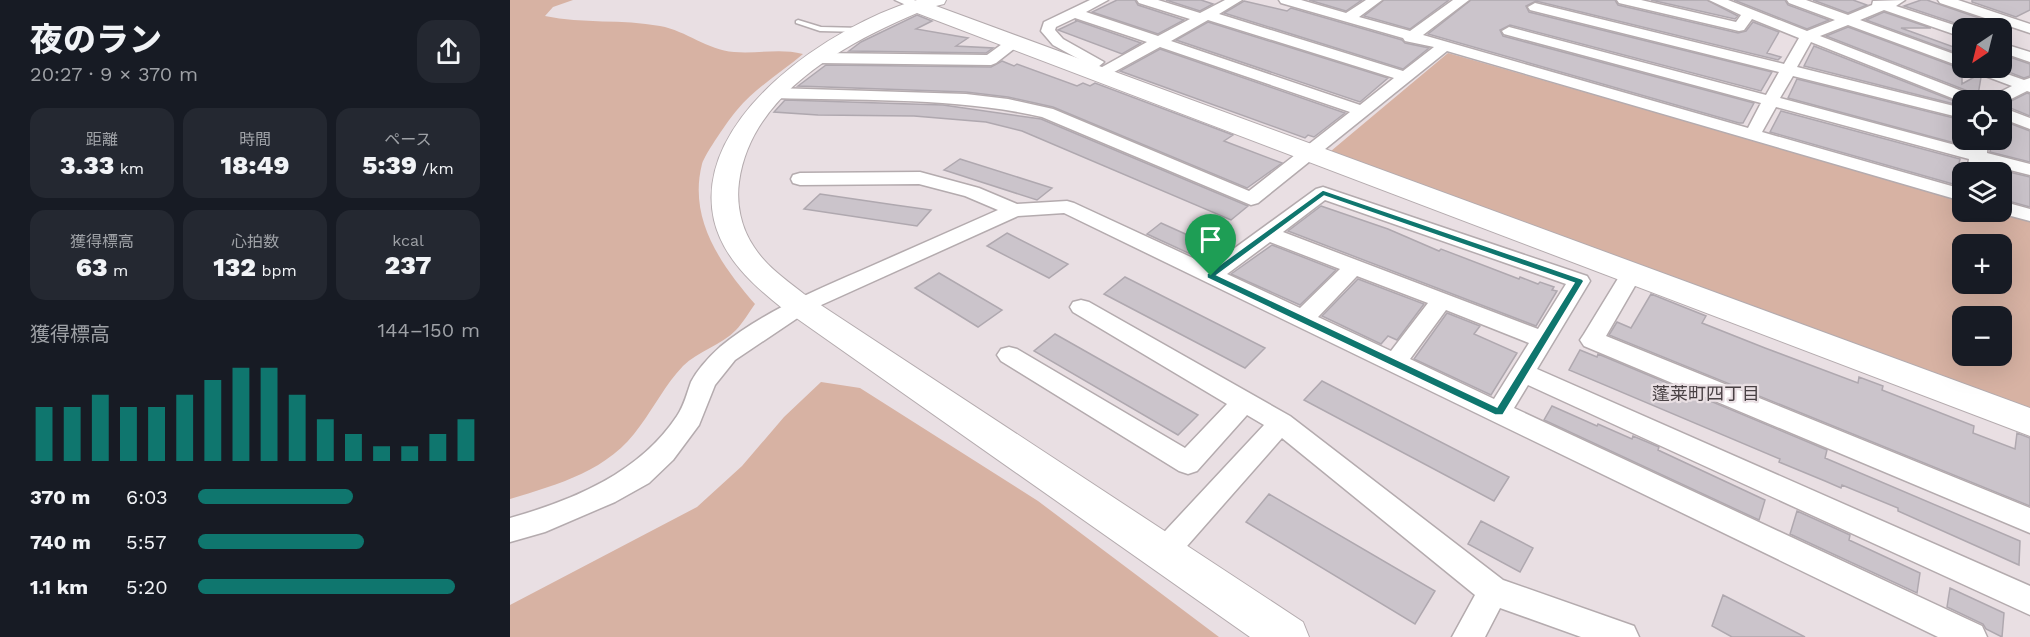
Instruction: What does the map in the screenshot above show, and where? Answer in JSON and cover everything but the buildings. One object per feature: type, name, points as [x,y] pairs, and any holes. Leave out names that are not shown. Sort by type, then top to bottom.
[{"type":"street","points":[[1093,72],[1096,62],[1089,56],[1058,42],[1048,31],[1049,26],[1101,0]]},
{"type":"street","points":[[1144,0],[1406,77]]},
{"type":"street","points":[[1093,72],[1159,42],[1235,0]]},
{"type":"street","points":[[1286,0],[1410,38],[1952,192]]},
{"type":"street","points":[[1346,19],[1375,0]]},
{"type":"street","points":[[1410,38],[1462,0]]},
{"type":"street","points":[[1624,0],[1738,27],[1750,13]]},
{"type":"street","points":[[1716,0],[1952,93]]},
{"type":"street","points":[[1794,0],[1952,58]]},
{"type":"street","points":[[1868,0],[1952,30]]},
{"type":"street","points":[[1752,135],[1807,36],[1898,0]]},
{"type":"street","points":[[1945,0],[2030,29]]},
{"type":"street","points":[[1984,0],[2030,15]]},
{"type":"street","points":[[1287,637],[800,306],[764,279],[746,257],[730,229],[725,210],[725,177],[738,143],[749,124],[775,93],[818,58],[919,2],[1093,72],[2030,422]]},
{"type":"street","points":[[1075,13],[1362,111]]},
{"type":"street","points":[[1480,57],[1527,15]]},
{"type":"street","points":[[1527,15],[1787,70],[1952,111]]},
{"type":"street","points":[[1527,15],[1772,101],[2030,170]]},
{"type":"street","points":[[818,58],[991,60],[1014,42]]},
{"type":"street","points":[[775,93],[966,99],[1030,108],[1047,113],[1251,199],[1443,47]]},
{"type":"street","points":[[2012,51],[2030,57]]},
{"type":"street","points":[[2008,78],[2029,85]]},
{"type":"street","points":[[2012,93],[2029,85]]},
{"type":"street","points":[[2012,117],[2030,124]]},
{"type":"street","points":[[800,179],[920,178],[972,192],[1014,210]]},
{"type":"street","points":[[1211,276],[1266,233],[1323,193],[1579,281],[1499,412]]},
{"type":"street","points":[[510,530],[535,523],[605,494],[639,475],[664,453],[690,418],[704,381],[727,354],[800,306],[1014,210],[1067,207],[1971,637]]},
{"type":"street","points":[[2012,210],[2030,215]]},
{"type":"street","points":[[1266,233],[1545,340]]},
{"type":"street","points":[[1302,319],[1354,267]]},
{"type":"street","points":[[1632,272],[1592,340],[2030,522]]},
{"type":"street","points":[[1394,363],[1442,300]]},
{"type":"street","points":[[1082,307],[1281,423],[1493,591],[1623,637]]},
{"type":"street","points":[[1009,355],[1188,463],[1244,402]]},
{"type":"street","points":[[1523,373],[2030,601]]},
{"type":"street","points":[[1163,553],[1281,423]]},
{"type":"street","points":[[1468,637],[1493,591]]},
{"type":"lane","points":[[798,22],[820,30],[866,30]]},
{"type":"shaded area","points":[[510,0],[573,0],[553,7],[545,16],[660,26],[724,51],[786,51],[803,54],[744,102],[723,128],[702,164],[699,184],[700,204],[710,240],[730,273],[755,304],[730,335],[683,366],[640,426],[614,454],[582,474],[510,499]]},
{"type":"shaded area","points":[[1448,53],[1952,197],[1952,222],[2012,222],[2012,214],[2030,220],[2030,408],[1331,151]]},
{"type":"shaded area","points":[[821,382],[860,388],[1038,501],[1219,637],[510,637],[510,605],[697,507],[742,466],[784,417]]},
{"type":"district","name":"蓬莱町四丁目","points":[[1706,393]]},
{"type":"route","points":[[1323,193],[1579,281],[1499,412],[1211,276],[1266,233],[1323,193]]}]
